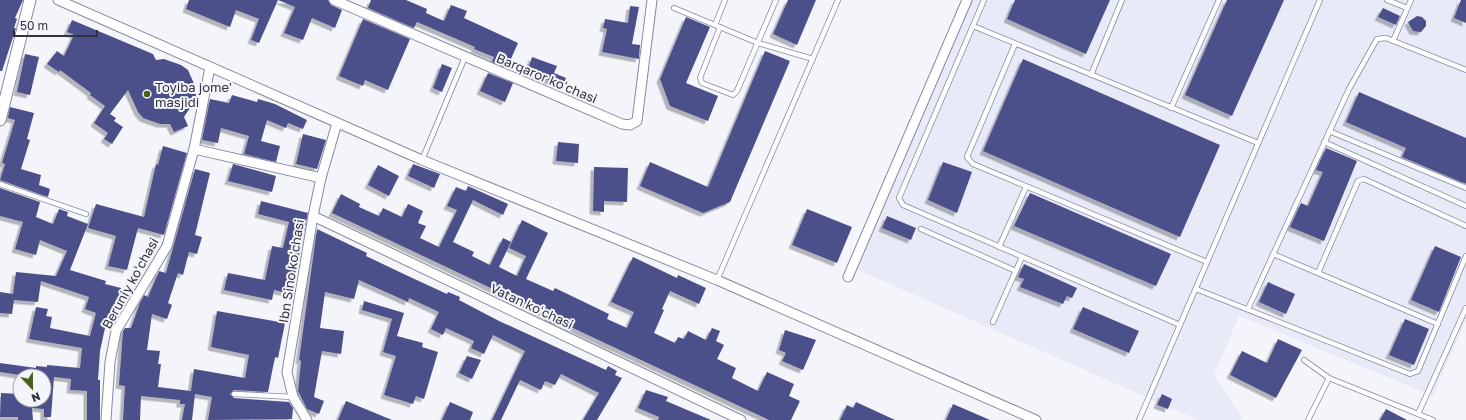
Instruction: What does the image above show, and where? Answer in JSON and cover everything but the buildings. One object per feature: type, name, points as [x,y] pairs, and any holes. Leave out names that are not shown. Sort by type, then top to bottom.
[{"type":"street","points":[[0,120],[3,94],[30,0]]},
{"type":"street","points":[[58,0],[422,160],[717,280],[1036,420]]},
{"type":"street","name":"Barqaror koʻchasi","points":[[334,0],[622,124],[630,125],[637,121],[652,0]]},
{"type":"street","points":[[848,277],[967,0]]},
{"type":"street","name":"Beruniy koʻchasi","points":[[106,420],[110,362],[116,331],[167,246],[194,149],[210,67]]},
{"type":"street","name":"Ibn Sino koʻchasi","points":[[307,420],[293,397],[287,372],[312,216],[337,123]]},
{"type":"street","points":[[194,149],[321,178]]},
{"type":"street","name":"Vatan koʻchasi","points":[[312,216],[741,420]]},
{"type":"lane","points":[[725,0],[718,26],[700,78],[702,83],[733,95],[737,91],[776,0]]},
{"type":"lane","points":[[717,280],[838,0]]},
{"type":"lane","points":[[984,0],[899,198],[903,205],[1180,325]]},
{"type":"lane","points":[[1091,75],[1122,0]]},
{"type":"lane","points":[[1171,108],[1220,0]]},
{"type":"lane","points":[[1139,420],[1320,0]]},
{"type":"lane","points":[[1387,0],[1407,8]]},
{"type":"lane","points":[[1393,42],[1411,0]]},
{"type":"lane","points":[[674,8],[758,43],[813,59]]},
{"type":"lane","points":[[973,26],[1258,143]]},
{"type":"lane","points":[[1248,308],[1349,89],[1377,39],[1386,38],[1466,70]]},
{"type":"lane","points":[[1015,44],[966,157],[973,164],[1207,262]]},
{"type":"lane","points":[[422,160],[464,57]]},
{"type":"lane","points":[[1329,131],[1466,188]]},
{"type":"lane","points":[[1324,142],[1466,206]]},
{"type":"lane","points":[[1318,273],[1358,181],[1364,179],[1466,226]]},
{"type":"lane","points":[[0,184],[86,214]]},
{"type":"lane","points":[[999,247],[1026,187]]},
{"type":"lane","points":[[921,229],[1016,271]]},
{"type":"lane","points":[[1273,254],[1438,324]]},
{"type":"lane","points":[[1196,289],[1248,308],[1410,374],[1418,371],[1466,256]]},
{"type":"lane","points":[[993,322],[1022,257]]},
{"type":"lane","points":[[1418,414],[1466,308]]},
{"type":"lane","points":[[1304,360],[1329,378],[1433,420]]},
{"type":"lane","points":[[1308,420],[1329,378]]},
{"type":"lane","points":[[234,394],[293,397]]},
{"type":"shaded area","points":[[968,0],[1466,0],[1466,320],[1433,396],[1239,316],[1214,375],[1242,417],[1240,420],[1198,420],[849,266]]},
{"type":"place","name":"Toyiba jome' masjidi","points":[[147,94]]}]
